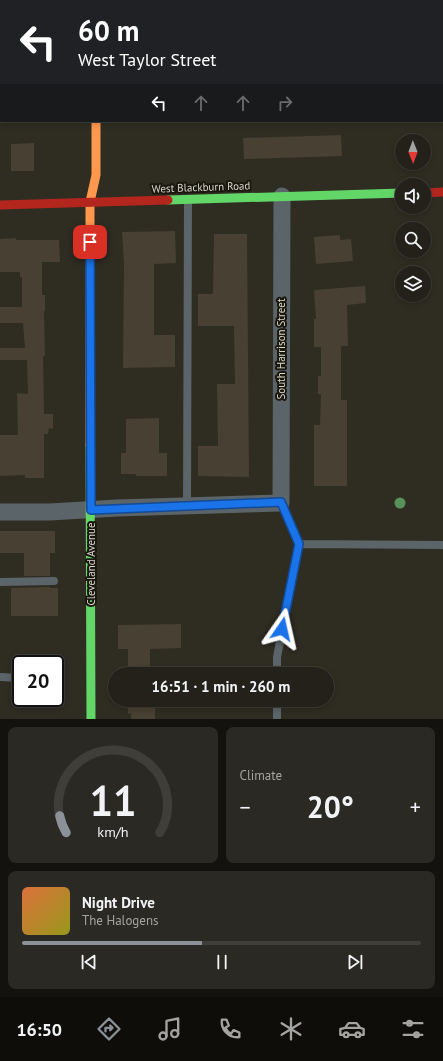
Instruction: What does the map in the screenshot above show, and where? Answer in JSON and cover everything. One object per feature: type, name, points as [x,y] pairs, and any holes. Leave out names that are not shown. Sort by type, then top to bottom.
[{"type":"street","name":"Cleveland Avenue","points":[[91,719],[90,202],[96,174],[96,122]]},
{"type":"street","points":[[431,193],[443,192]]},
{"type":"street","name":"West Blackburn Road","points":[[0,205],[395,193]]},
{"type":"street","name":"South Harrison Street","points":[[281,502],[282,196]]},
{"type":"street","points":[[0,512],[50,512],[281,502]]},
{"type":"lane","points":[[187,506],[188,200]]},
{"type":"lane","points":[[277,667],[277,657],[299,544],[281,502]]},
{"type":"lane","points":[[299,544],[443,545]]},
{"type":"lane","points":[[0,582],[54,581]]},
{"type":"lane","points":[[0,677],[12,678]]},
{"type":"lane","points":[[277,707],[277,719]]},
{"type":"building","points":[[341,135],[342,156],[244,159],[243,138]]},
{"type":"building","points":[[34,143],[34,171],[11,171],[11,144]]},
{"type":"building","points":[[175,231],[176,263],[154,264],[154,335],[175,335],[175,367],[123,368],[124,264],[122,232]]},
{"type":"building","points":[[214,234],[247,234],[249,477],[198,476],[198,446],[218,446],[217,384],[235,384],[234,326],[198,326],[198,294],[213,294]]},
{"type":"building","points":[[340,235],[340,240],[351,239],[353,261],[316,264],[314,237]]},
{"type":"building","points":[[16,238],[16,240],[59,240],[60,262],[42,262],[42,295],[45,295],[45,356],[43,356],[44,414],[53,414],[53,429],[49,428],[48,434],[44,434],[44,478],[25,478],[25,475],[0,476],[0,435],[18,435],[17,393],[28,394],[27,360],[0,360],[0,348],[25,348],[23,323],[0,323],[0,307],[22,307],[22,277],[20,277],[20,272],[0,272],[0,239]]},
{"type":"building","points":[[365,286],[366,303],[347,305],[348,346],[341,346],[341,400],[347,400],[347,486],[314,486],[314,425],[320,425],[321,394],[318,394],[318,376],[321,376],[321,347],[314,347],[314,319],[316,319],[314,290]]},
{"type":"building","points":[[159,418],[159,453],[167,453],[167,476],[136,476],[136,474],[121,474],[121,453],[126,453],[126,419]]},
{"type":"building","points":[[0,531],[55,531],[55,553],[50,553],[50,576],[24,576],[24,553],[0,553]]},
{"type":"building","points":[[11,588],[58,588],[58,616],[11,616]]},
{"type":"building","points":[[181,624],[181,648],[150,649],[150,667],[128,667],[128,649],[118,649],[118,625]]},
{"type":"building","points":[[128,707],[155,707],[155,719],[131,719],[131,713],[128,714]]},
{"type":"traffic: fast","points":[[168,200],[395,193]]},
{"type":"traffic: fast","points":[[90,445],[91,719]]},
{"type":"traffic: slow","points":[[90,445],[90,202],[96,175],[96,122]]},
{"type":"traffic: jam","points":[[431,193],[443,192]]},
{"type":"traffic: jam","points":[[0,205],[168,200]]},
{"type":"route","points":[[90,242],[91,510],[281,502],[299,544],[282,629]]}]
